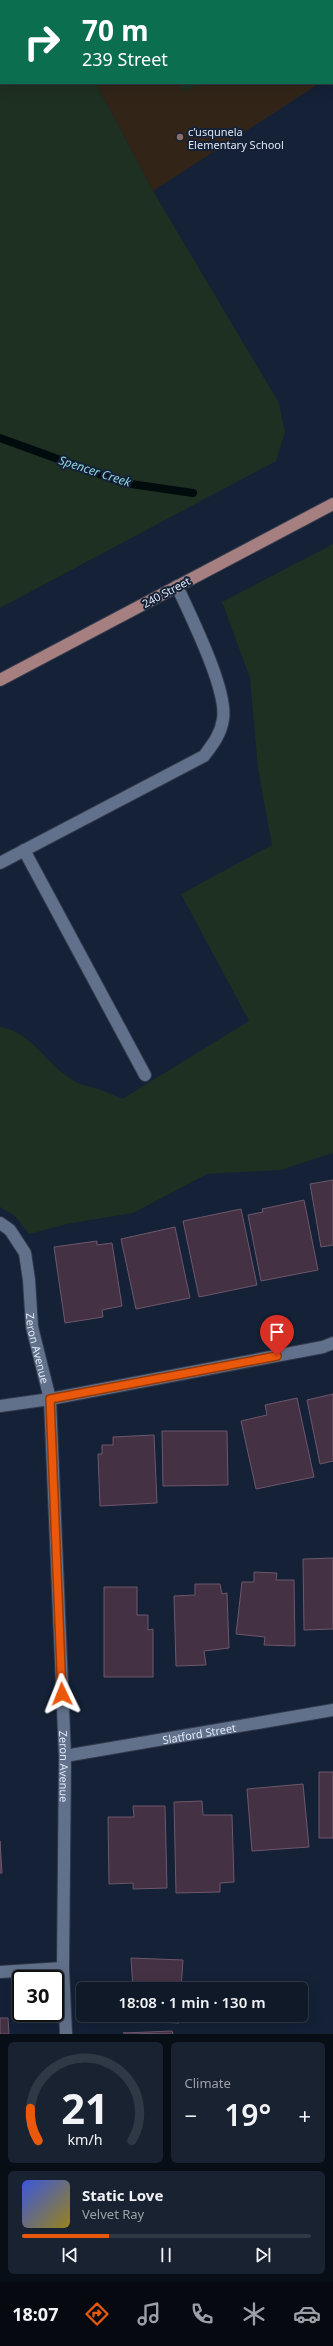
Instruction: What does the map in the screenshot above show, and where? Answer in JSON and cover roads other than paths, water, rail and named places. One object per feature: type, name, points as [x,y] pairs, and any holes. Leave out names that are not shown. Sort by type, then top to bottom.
[{"type":"main road","name":"240 Street","points":[[0,680],[333,504]]},
{"type":"street","points":[[0,863],[204,756],[219,736],[224,718],[223,695],[177,586]]},
{"type":"street","points":[[24,850],[145,1076]]},
{"type":"street","name":"Zeron Avenue","points":[[0,1223],[10,1230],[24,1253],[29,1280],[32,1327],[50,1399],[65,1756],[63,1968],[66,2034]]},
{"type":"street","points":[[0,1406],[50,1399],[323,1347],[333,1343]]},
{"type":"street","name":"Slatford Street","points":[[65,1756],[333,1710]]},
{"type":"street","points":[[0,1972],[63,1968]]},
{"type":"waterway","name":"Spencer Creek","points":[[0,438],[124,483],[193,493]]},
{"type":"place","name":"c’usqunela Elementary School","points":[[180,137]]}]
